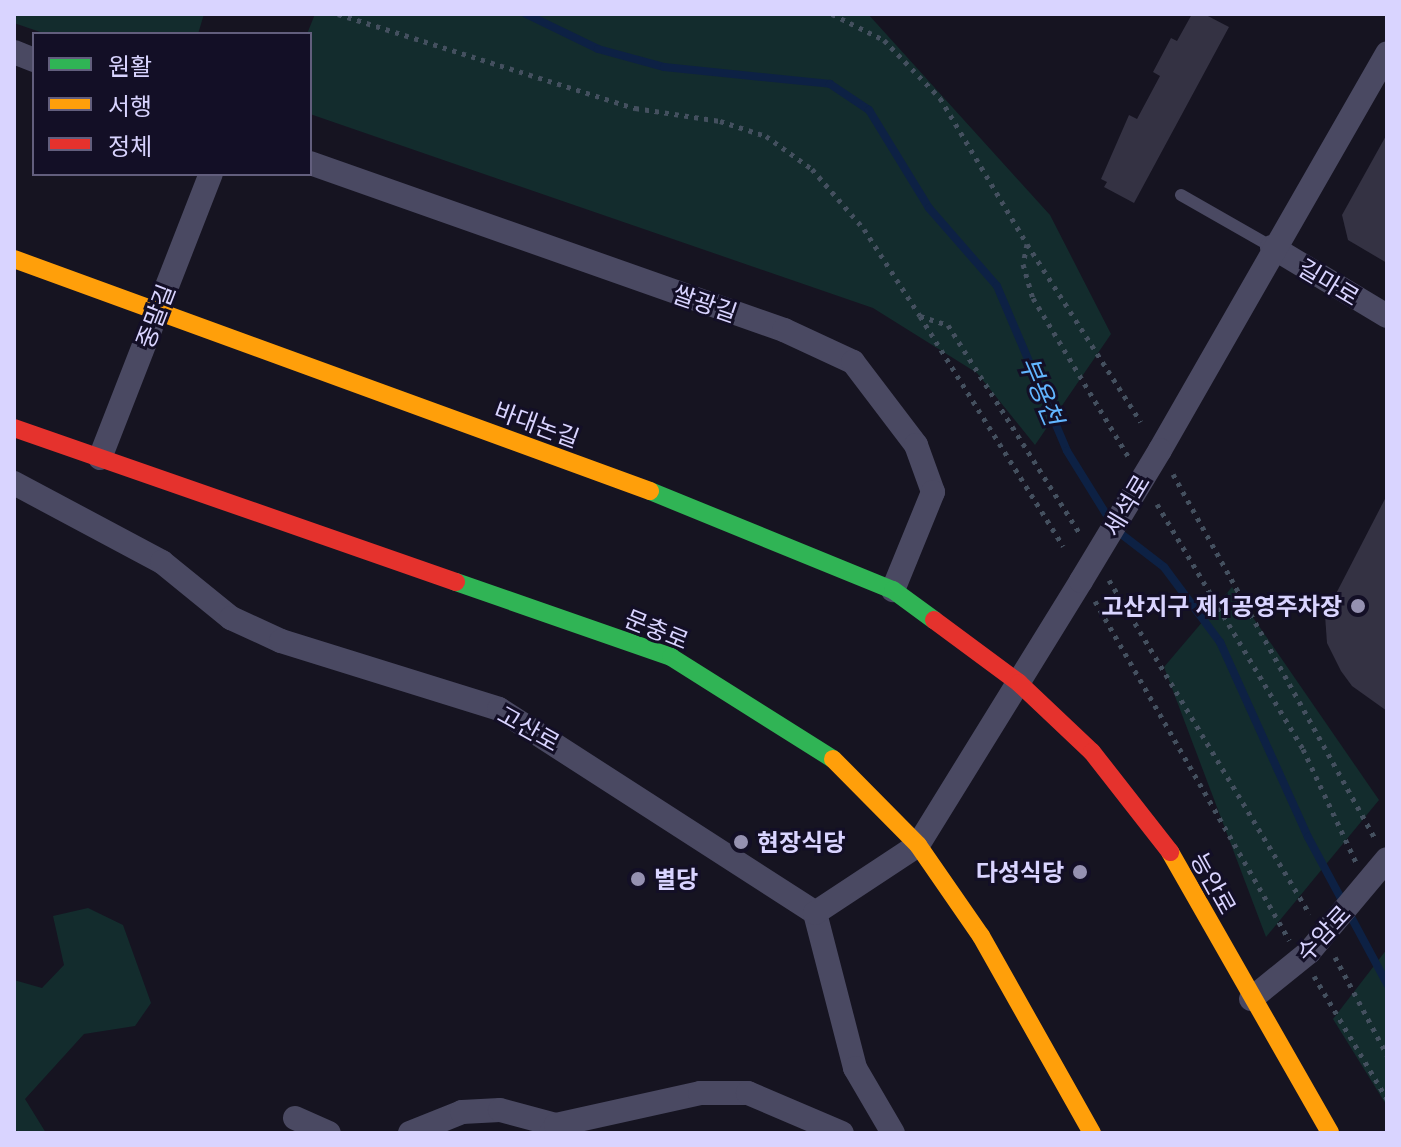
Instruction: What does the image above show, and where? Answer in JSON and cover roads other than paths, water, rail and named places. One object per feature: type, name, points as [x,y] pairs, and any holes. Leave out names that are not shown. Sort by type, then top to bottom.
[{"type":"street","name":"세석로","points":[[815,913],[918,845],[1019,683],[1087,590],[1165,460],[1272,247],[1387,53]]},
{"type":"street","name":"쌀광길","points":[[312,164],[784,330],[853,362],[916,445],[933,492],[893,590]]},
{"type":"street","name":"중말길","points":[[100,458],[210,176]]},
{"type":"street","name":"길마로","points":[[1272,247],[1387,316]]},
{"type":"street","name":"바대논길","points":[[14,259],[747,526],[893,590],[1019,683]]},
{"type":"street","name":"문충로","points":[[14,428],[671,657],[847,768],[918,845],[981,936],[1092,1133]]},
{"type":"street","name":"고산로","points":[[14,483],[162,562],[231,618],[281,641],[499,709],[815,913]]},
{"type":"street","name":"능안로","points":[[1019,683],[1092,752],[1160,835],[1330,1133]]},
{"type":"street","name":"수암로","points":[[1251,999],[1304,956],[1381,850]]},
{"type":"street","points":[[815,913],[855,1068],[893,1133]]},
{"type":"street","points":[[410,1133],[462,1112],[500,1110],[554,1129],[700,1093],[748,1093],[842,1133]]},
{"type":"street","points":[[295,1118],[329,1133]]},
{"type":"lane","points":[[1181,195],[1272,247]]},
{"type":"waterway","name":"부용천","points":[[526,14],[598,49],[664,67],[830,84],[869,110],[929,208],[997,286],[1067,451],[1116,530],[1164,567],[1220,642],[1308,837],[1387,984]]},
{"type":"place","name":"고산지구 제1공영주차장","points":[[1358,606]]},
{"type":"place","name":"현장식당","points":[[741,842]]},
{"type":"place","name":"다성식당","points":[[1080,872]]},
{"type":"place","name":"별당","points":[[638,879]]}]
